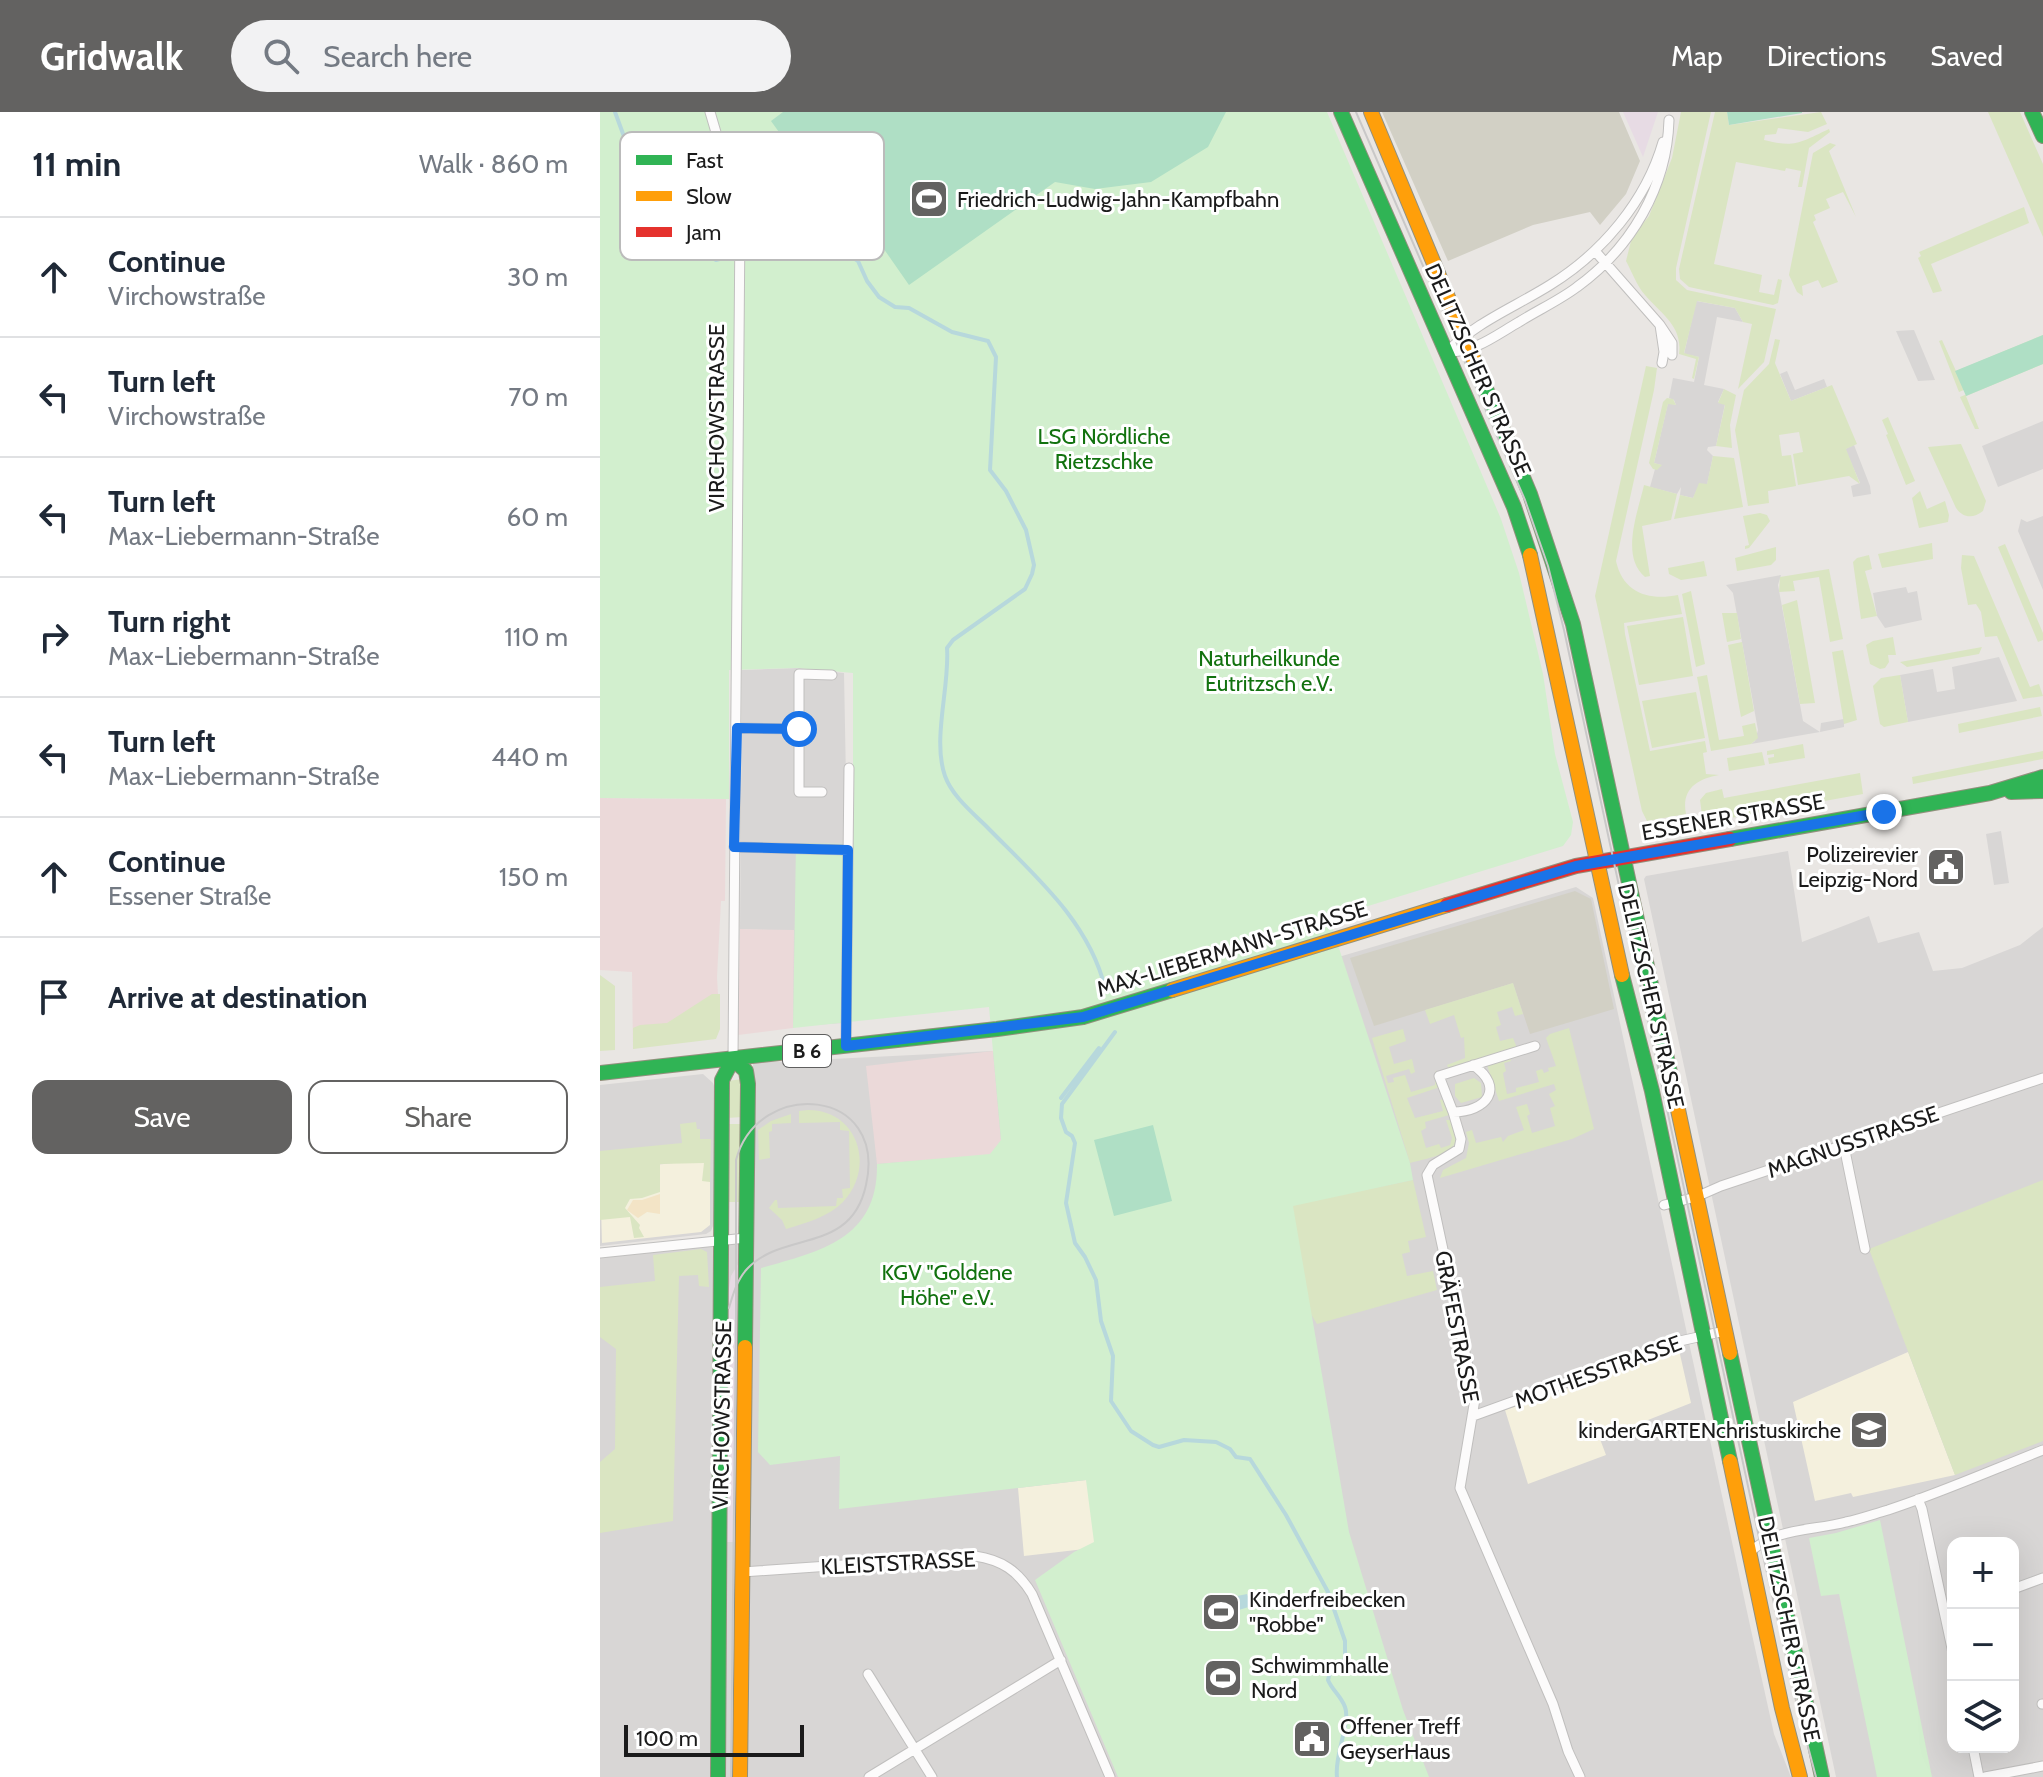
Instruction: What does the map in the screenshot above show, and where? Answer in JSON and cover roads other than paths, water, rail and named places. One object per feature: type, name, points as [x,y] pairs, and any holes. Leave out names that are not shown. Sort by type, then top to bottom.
[{"type":"main road","name":"DELITZSCHER STRASSE","points":[[1341,112],[1514,507],[1535,568],[1630,1013],[1652,1091],[1670,1203],[1705,1336],[1789,1741],[1800,1777]]},
{"type":"main road","name":"DELITZSCHER STRASSE","points":[[1371,112],[1530,494],[1573,624],[1822,1777]]},
{"type":"main road","points":[[2032,112],[2043,136]]},
{"type":"main road","name":"ESSENER STRASSE","points":[[1624,858],[1990,793],[2043,777]]},
{"type":"main road","name":"ESSENER STRASSE","points":[[1990,793],[2043,791]]},
{"type":"main road","name":"MAX-LIEBERMANN-STRASSE","points":[[600,1073],[1083,1017],[1557,871],[1624,858]]},
{"type":"main road","name":"VIRCHOWSTRASSE","points":[[718,1777],[722,1080],[733,1059],[746,1071],[747,1076],[740,1777]]},
{"type":"street","name":"VIRCHOWSTRASSE","points":[[710,112],[716,132]]},
{"type":"street","points":[[1447,352],[1464,334],[1553,283],[1595,251],[1635,205],[1659,155],[1670,116]]},
{"type":"street","points":[[1447,352],[1469,351],[1576,288],[1606,263],[1641,220],[1663,171],[1669,143],[1670,116]]},
{"type":"street","points":[[1595,251],[1660,325],[1672,343],[1672,355]]},
{"type":"street","name":"VIRCHOWSTRASSE","points":[[733,1059],[739,260]]},
{"type":"street","points":[[1660,325],[1664,352],[1662,363]]},
{"type":"street","points":[[822,792],[799,792],[799,674],[832,675]]},
{"type":"street","points":[[737,728],[799,729]]},
{"type":"street","points":[[846,1046],[849,768]]},
{"type":"street","points":[[734,847],[848,850]]},
{"type":"street","name":"GRÄFESTRASSE","points":[[1535,1046],[1439,1076],[1461,1139],[1459,1149],[1433,1165],[1427,1175],[1475,1399],[1460,1488],[1553,1704],[1580,1777]]},
{"type":"street","points":[[1453,1112],[1485,1104],[1490,1097],[1491,1089],[1485,1074],[1473,1065]]},
{"type":"street","name":"MAGNUSSTRASSE","points":[[1670,1203],[1696,1197],[2043,1078]]},
{"type":"street","points":[[1844,1146],[1865,1249]]},
{"type":"street","points":[[600,1253],[746,1238]]},
{"type":"street","name":"MOTHESSTRASSE","points":[[1473,1416],[1680,1341],[1725,1331]]},
{"type":"street","points":[[1749,1553],[1760,1542],[1770,1538],[1819,1525],[1844,1523],[1918,1499],[2043,1450]]},
{"type":"street","points":[[1918,1499],[1947,1625]]},
{"type":"street","name":"KLEISTSTRASSE","points":[[742,1572],[975,1556],[993,1559],[1009,1567],[1022,1578],[1061,1660],[1110,1777]]},
{"type":"street","points":[[2019,1587],[2043,1578]]},
{"type":"street","points":[[869,1777],[1061,1660]]},
{"type":"street","points":[[868,1674],[932,1777]]},
{"type":"street","points":[[1975,1753],[1982,1777],[2043,1766]]},
{"type":"water","name":"Kinderfreibecken \"Robbe\"","points":[[1247,1594],[1252,1606],[1212,1618],[1207,1602]]},
{"type":"waterway","points":[[615,112],[622,132]]},
{"type":"waterway","points":[[857,260],[879,297],[895,307],[909,308],[952,332],[988,341],[996,357],[990,470],[1006,491],[1026,530],[1034,565],[1025,589],[953,640],[947,648],[941,761],[948,783],[958,797],[1040,881],[1073,920],[1097,964],[1105,988]]},
{"type":"waterway","points":[[1115,1032],[1062,1104],[1061,1118],[1066,1132],[1075,1143],[1066,1203],[1075,1243],[1096,1280],[1101,1321],[1113,1356],[1111,1401],[1131,1431],[1153,1445],[1159,1447],[1184,1440],[1216,1442],[1230,1449],[1236,1457],[1250,1459],[1286,1515],[1328,1592],[1345,1641],[1345,1659],[1330,1672],[1328,1680],[1343,1703],[1346,1714],[1337,1777]]},
{"type":"waterway","points":[[1061,1098],[1099,1048]]},
{"type":"tram line","points":[[1356,112],[1525,500],[1548,566],[1760,1542],[1816,1777]]},
{"type":"tram line","points":[[729,1308],[734,1292],[736,1287],[738,1282],[747,1269],[762,1257],[831,1232],[846,1222],[858,1207],[866,1185],[868,1152],[858,1128],[840,1112],[818,1105],[793,1106],[769,1115],[749,1133],[736,1160],[736,1321],[731,1777]]},
{"type":"place","name":"Friedrich-Ludwig-Jahn-Kampfbahn","points":[[929,199]]},
{"type":"place","name":"Polizeirevier Leipzig-Nord","points":[[1946,867]]},
{"type":"place","name":"kinderGARTENchristuskirche","points":[[1869,1430]]},
{"type":"place","name":"Kinderfreibecken \"Robbe\"","points":[[1221,1612]]},
{"type":"place","name":"Schwimmhalle Nord","points":[[1223,1678]]},
{"type":"place","name":"Offener Treff GeyserHaus","points":[[1312,1739]]},
{"type":"park label","name":"LSG Nördliche Rietzschke","points":[[1104,448]]},
{"type":"park label","name":"Naturheilkunde Eutritzsch e.V.","points":[[1269,670]]},
{"type":"park label","name":"KGV \"Goldene Höhe\" e.V.","points":[[947,1284]]}]
